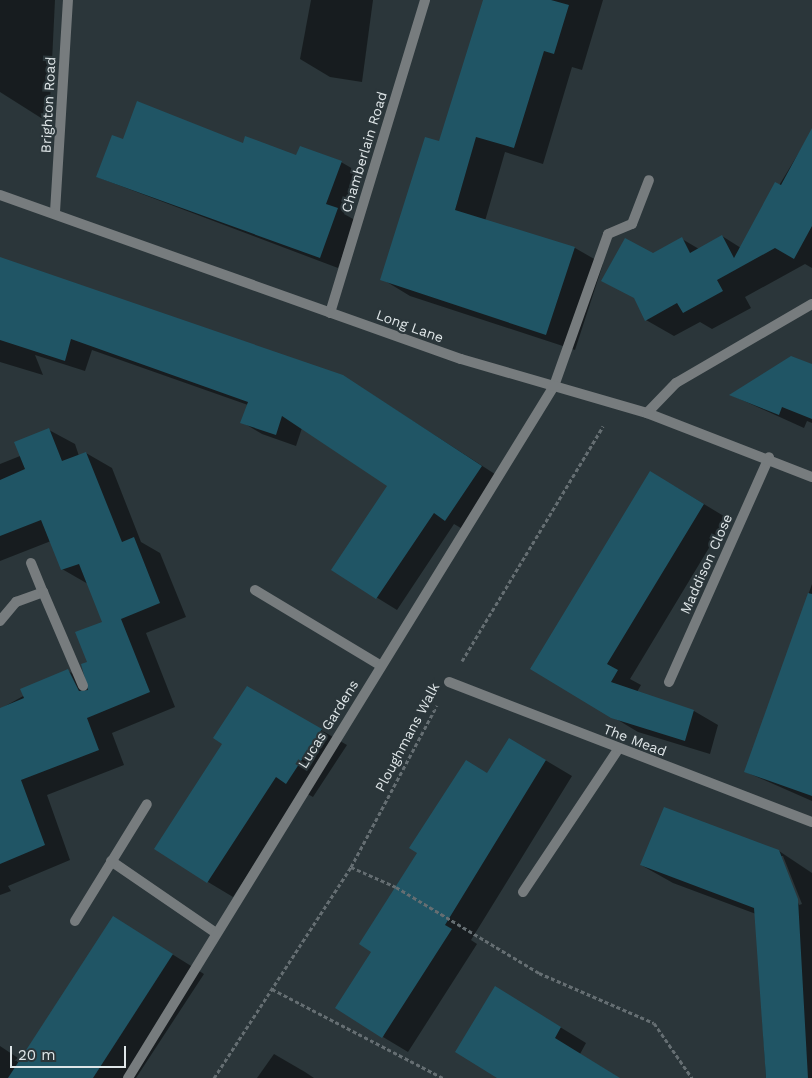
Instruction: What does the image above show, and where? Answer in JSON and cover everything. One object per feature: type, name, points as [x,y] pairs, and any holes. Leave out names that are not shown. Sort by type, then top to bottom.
[{"type":"street","name":"Brighton Road","points":[[55,212],[68,0]]},
{"type":"street","name":"Chamberlain Road","points":[[330,313],[425,0]]},
{"type":"street","name":"Lucas Gardens","points":[[128,1078],[380,665],[554,386],[608,234],[632,224],[649,180]]},
{"type":"street","name":"Long Lane","points":[[0,195],[55,212],[461,359],[647,413],[769,457],[812,477]]},
{"type":"street","points":[[647,413],[676,382],[812,304]]},
{"type":"street","name":"Maddison Close","points":[[669,682],[769,457]]},
{"type":"street","points":[[31,562],[83,686]]},
{"type":"street","points":[[255,590],[380,665]]},
{"type":"street","points":[[0,621],[16,602],[43,592]]},
{"type":"street","name":"The Mead","points":[[449,682],[812,822]]},
{"type":"street","points":[[523,892],[619,748]]},
{"type":"street","points":[[75,921],[147,804]]},
{"type":"street","points":[[111,861],[216,933]]},
{"type":"path","name":"Ploughmans Walk","points":[[214,1078],[351,867],[449,682],[616,404]]},
{"type":"path","points":[[351,867],[396,887],[539,973],[654,1023],[692,1078]]},
{"type":"path","points":[[272,989],[443,1078]]},
{"type":"building","points":[[483,0],[551,0],[569,5],[554,54],[544,51],[514,148],[476,137],[455,210],[575,247],[546,335],[380,280],[425,137],[439,141]]},
{"type":"building","points":[[137,101],[243,143],[245,136],[296,155],[300,146],[342,161],[326,204],[338,208],[320,258],[96,177],[112,135],[123,139]]},
{"type":"building","points":[[812,128],[812,226],[794,259],[775,248],[717,280],[723,291],[683,313],[677,303],[645,321],[634,298],[601,281],[625,238],[653,253],[682,237],[690,253],[722,235],[734,258],[775,182],[781,185]]},
{"type":"building","points":[[0,257],[343,375],[482,466],[445,521],[434,513],[376,599],[331,570],[387,486],[282,416],[276,435],[240,423],[248,402],[71,339],[65,361],[0,340]]},
{"type":"building","points":[[791,356],[812,364],[812,419],[782,407],[779,415],[729,395]]},
{"type":"building","points":[[49,428],[62,461],[86,452],[122,542],[134,537],[160,603],[121,619],[150,692],[87,718],[99,750],[21,780],[45,845],[0,864],[0,708],[24,698],[20,689],[68,669],[79,691],[88,690],[81,664],[87,662],[75,632],[102,622],[79,564],[61,570],[41,520],[0,536],[0,480],[25,469],[14,442]]},
{"type":"building","points":[[650,471],[704,504],[607,664],[618,670],[611,682],[694,710],[685,741],[611,718],[530,669]]},
{"type":"building","points":[[808,593],[812,594],[812,796],[744,772]]},
{"type":"building","points":[[247,686],[322,729],[286,784],[276,777],[207,883],[154,849],[222,744],[213,738]]},
{"type":"building","points":[[509,738],[546,760],[445,925],[452,929],[382,1038],[335,1008],[371,952],[359,944],[417,853],[409,848],[466,760],[487,773]]},
{"type":"building","points":[[664,807],[779,850],[798,899],[808,1078],[766,1078],[754,908],[640,865]]},
{"type":"building","points":[[113,916],[173,954],[93,1078],[8,1078]]},
{"type":"building","points":[[495,986],[561,1027],[555,1038],[620,1078],[497,1078],[455,1052]]}]
